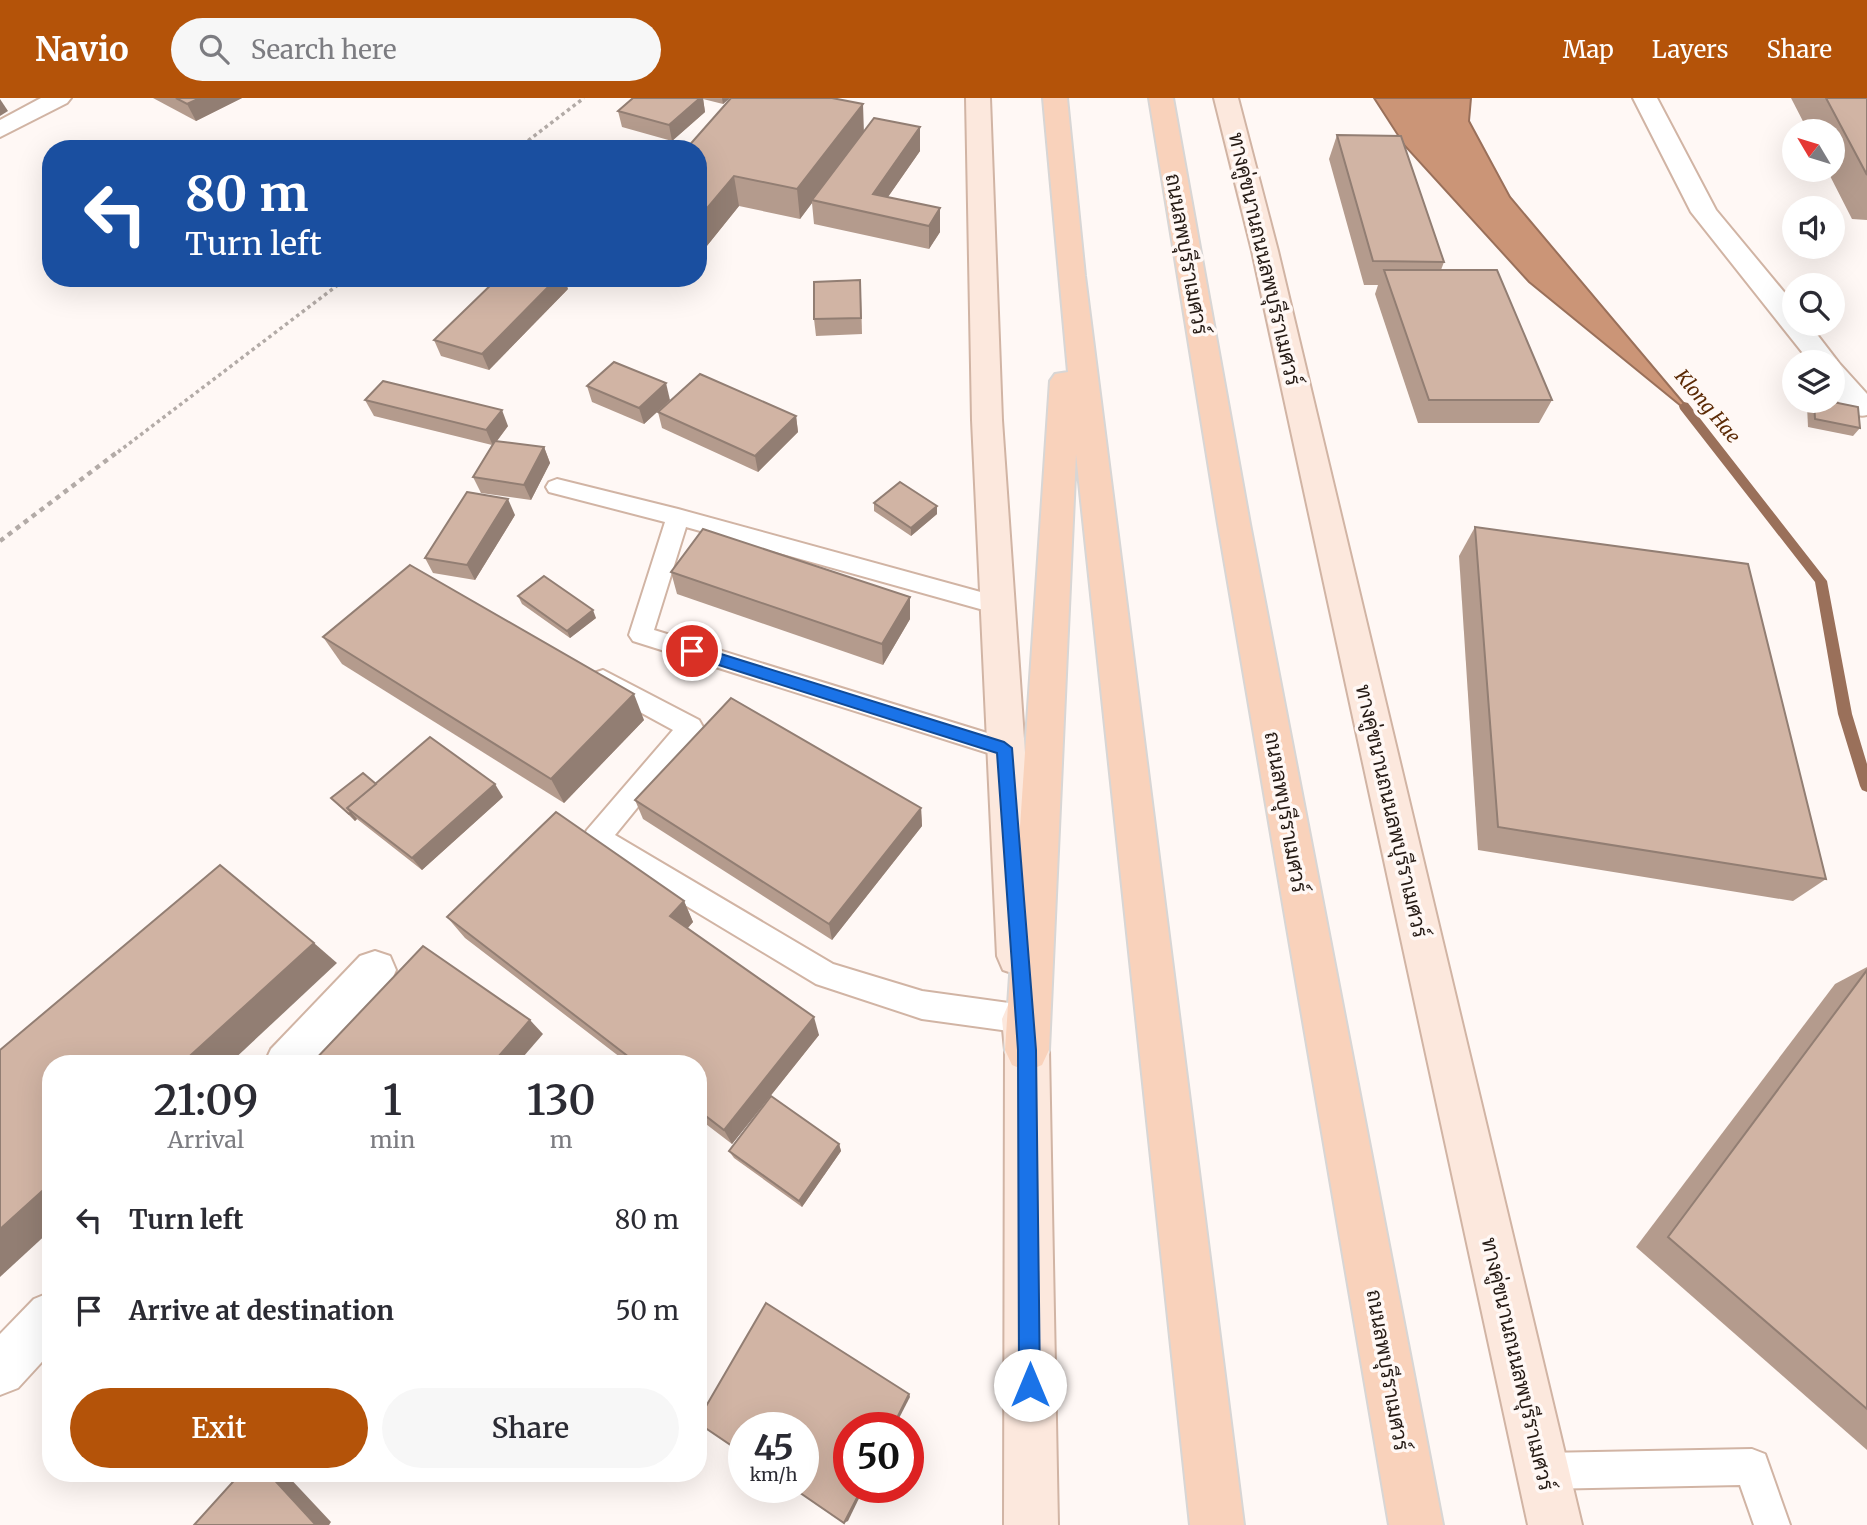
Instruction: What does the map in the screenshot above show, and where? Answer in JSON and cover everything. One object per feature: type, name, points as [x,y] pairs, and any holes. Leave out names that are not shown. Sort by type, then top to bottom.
[{"type":"main road","points":[[978,98],[980,252],[1004,748],[1025,1034],[1031,1525]]},
{"type":"main road","points":[[1055,98],[1071,275],[1217,1525]]},
{"type":"main road","name":"ถนนลพบุรีราเมศวร์","points":[[1161,98],[1234,524],[1416,1525]]},
{"type":"main road","name":"ทางคู่ขนานถนนลพบุรีราเมศวร์","points":[[1226,98],[1268,264],[1555,1525]]},
{"type":"main road","points":[[1025,1034],[1071,275]]},
{"type":"street","points":[[0,130],[59,98]]},
{"type":"street","points":[[1645,98],[1704,212],[1782,308]]},
{"type":"street","points":[[1804,336],[1815,350]]},
{"type":"street","points":[[1845,387],[1861,407]]},
{"type":"street","points":[[295,1055],[375,970]]},
{"type":"street","points":[[0,1370],[42,1326]]},
{"type":"lane","points":[[557,487],[678,517],[998,605]]},
{"type":"lane","points":[[678,517],[640,635],[1004,748]]},
{"type":"lane","points":[[580,668],[690,727],[596,838],[826,975],[1025,1034]]},
{"type":"lane","points":[[1543,1471],[1752,1467],[1772,1525]]},
{"type":"path","points":[[529,140],[584,98]]},
{"type":"path","points":[[0,541],[335,287]]},
{"type":"shaded area","points":[[1374,98],[1471,98],[1469,121],[1510,197],[1697,419],[1529,282],[1405,146]]},
{"type":"building","points":[[176,98],[200,98],[187,104]]},
{"type":"building","points":[[633,98],[700,98],[669,125],[618,111]]},
{"type":"building","points":[[731,98],[832,98],[863,104],[797,189],[734,176],[707,208],[707,140],[694,140]]},
{"type":"building","points":[[1826,98],[1867,98],[1867,175],[1845,134],[1845,119],[1837,119]]},
{"type":"building","points":[[874,118],[920,127],[873,194],[940,208],[929,226],[812,200]]},
{"type":"building","points":[[1337,135],[1401,136],[1444,262],[1373,261]]},
{"type":"building","points":[[1384,270],[1497,270],[1552,400],[1429,400]]},
{"type":"building","points":[[860,280],[861,318],[814,319],[814,282]]},
{"type":"building","points":[[489,287],[548,287],[482,354],[434,340]]},
{"type":"building","points":[[614,362],[666,383],[639,408],[587,386]]},
{"type":"building","points":[[700,374],[796,416],[755,456],[658,412]]},
{"type":"building","points":[[383,381],[502,410],[486,430],[365,400]]},
{"type":"building","points":[[1845,404],[1858,407],[1860,428],[1815,419],[1815,413],[1845,413]]},
{"type":"building","points":[[495,441],[544,447],[524,485],[473,477]]},
{"type":"building","points":[[900,482],[937,506],[911,528],[874,503]]},
{"type":"building","points":[[467,492],[508,499],[467,565],[425,558]]},
{"type":"building","points":[[1475,527],[1748,564],[1826,879],[1498,827]]},
{"type":"building","points":[[703,529],[910,597],[882,644],[671,572]]},
{"type":"building","points":[[410,565],[634,694],[551,779],[323,637]]},
{"type":"building","points":[[544,576],[593,610],[567,631],[518,596]]},
{"type":"building","points":[[731,698],[921,808],[829,924],[635,800]]},
{"type":"building","points":[[430,737],[495,784],[412,858],[347,808]]},
{"type":"building","points":[[363,773],[376,784],[347,808],[351,812],[349,814],[331,798]]},
{"type":"building","points":[[556,812],[684,901],[670,916],[814,1017],[724,1130],[707,1117],[707,1055],[626,1055],[447,917]]},
{"type":"building","points":[[220,865],[314,943],[191,1055],[42,1055],[42,1191],[0,1229],[0,1050]]},
{"type":"building","points":[[423,946],[530,1020],[500,1055],[320,1055]]},
{"type":"building","points":[[1867,970],[1867,1409],[1668,1237]]},
{"type":"building","points":[[771,1096],[839,1144],[799,1201],[729,1151]]},
{"type":"building","points":[[766,1303],[909,1394],[900,1412],[833,1412],[833,1503],[854,1503],[844,1523],[815,1503],[819,1503],[819,1412],[728,1412],[728,1443],[707,1429],[707,1405]]},
{"type":"building","points":[[233,1482],[276,1482],[315,1524],[314,1525],[194,1525]]},
{"type":"waterway","name":"Klong Hae","points":[[1684,406],[1821,581],[1845,714],[1867,786]]},
{"type":"route","points":[[692,651],[1004,748],[1027,1050],[1030,1385]]}]
